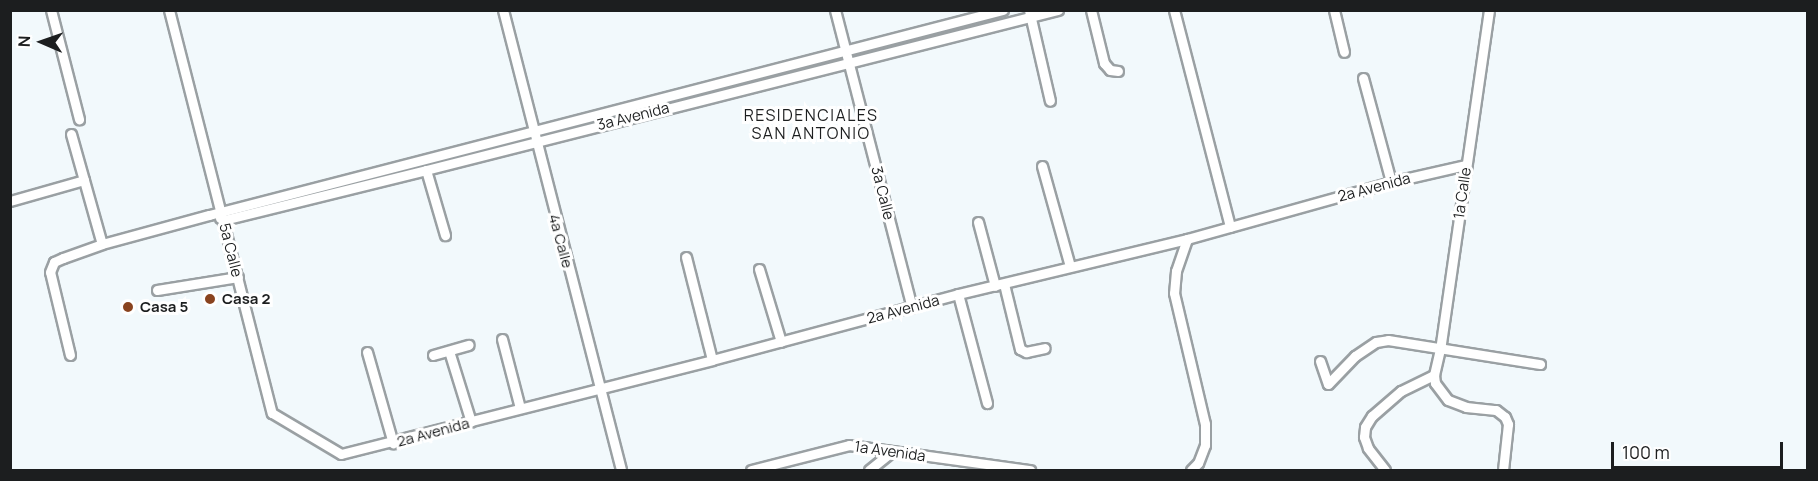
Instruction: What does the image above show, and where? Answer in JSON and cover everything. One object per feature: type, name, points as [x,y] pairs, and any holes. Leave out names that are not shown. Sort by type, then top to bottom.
[{"type":"street","points":[[51,10],[79,119]]},
{"type":"street","name":"5a Calle","points":[[169,10],[272,412],[341,454]]},
{"type":"street","name":"4a Calle","points":[[503,10],[621,471]]},
{"type":"street","name":"3a Calle","points":[[835,10],[912,307]]},
{"type":"street","name":"3a Avenida","points":[[223,216],[534,136],[1003,10]]},
{"type":"street","name":"3a Avenida","points":[[223,216],[426,170],[534,136],[950,38],[1030,14],[1058,10]]},
{"type":"street","points":[[1090,10],[1104,63],[1110,69],[1118,71]]},
{"type":"street","points":[[1174,10],[1230,226]]},
{"type":"street","points":[[1334,10],[1344,52]]},
{"type":"street","name":"1a Calle","points":[[1434,375],[1440,349],[1489,10]]},
{"type":"street","points":[[1030,14],[1050,101]]},
{"type":"street","points":[[947,26],[950,38]]},
{"type":"street","points":[[1363,78],[1390,182]]},
{"type":"street","points":[[71,134],[102,244]]},
{"type":"street","name":"2a Avenida","points":[[341,454],[393,443],[958,294],[1186,239],[1390,182],[1466,165]]},
{"type":"street","points":[[1042,166],[1070,266]]},
{"type":"street","points":[[426,170],[444,235]]},
{"type":"street","points":[[10,201],[84,180]]},
{"type":"street","points":[[70,355],[50,272],[54,262],[102,244],[209,215],[223,216]]},
{"type":"street","points":[[978,222],[1020,349],[1026,352],[1045,348]]},
{"type":"street","points":[[1186,239],[1176,271],[1174,293],[1205,424],[1205,445],[1198,463],[1191,471]]},
{"type":"street","points":[[686,257],[712,360]]},
{"type":"street","points":[[759,269],[781,342]]},
{"type":"street","points":[[157,290],[238,276]]},
{"type":"street","points":[[958,294],[987,403]]},
{"type":"street","points":[[502,339],[520,408]]},
{"type":"street","points":[[1320,361],[1328,384],[1355,356],[1376,342],[1395,340],[1540,364]]},
{"type":"street","points":[[433,355],[469,345]]},
{"type":"street","points":[[449,351],[471,422]]},
{"type":"street","points":[[367,352],[393,443]]},
{"type":"street","points":[[1385,471],[1368,448],[1364,436],[1365,427],[1372,416],[1401,391],[1434,375],[1435,383],[1448,400],[1466,407],[1496,410],[1505,417],[1508,424],[1503,471]]},
{"type":"street","name":"1a Avenida","points":[[751,471],[849,445],[1030,471]]},
{"type":"street","points":[[870,471],[891,452]]},
{"type":"place","name":"Casa 2","points":[[210,299]]},
{"type":"place","name":"Casa 5","points":[[128,307]]},
{"type":"district","name":"RESIDENCIALES SAN ANTONIO","points":[[811,124]]}]
